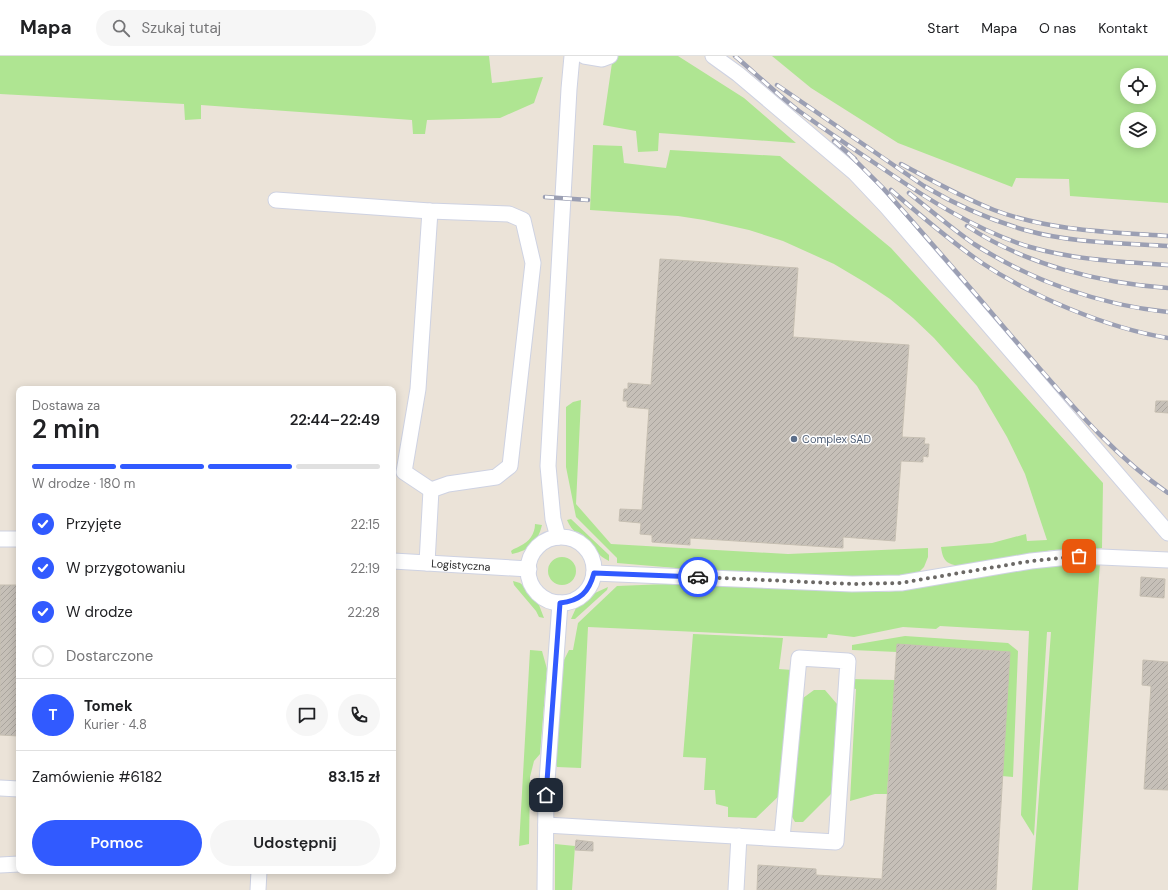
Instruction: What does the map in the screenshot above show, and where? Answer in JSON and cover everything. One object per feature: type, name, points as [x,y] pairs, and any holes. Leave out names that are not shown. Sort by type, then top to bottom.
[{"type":"street","points":[[558,537],[553,519],[548,466],[572,56]]},
{"type":"street","points":[[584,56],[602,59],[610,56]]},
{"type":"street","points":[[713,56],[738,74],[855,173],[887,207],[1168,533]]},
{"type":"street","points":[[276,200],[430,211],[509,214],[523,220],[533,263],[510,466],[496,477],[448,484],[431,490]]},
{"type":"street","points":[[430,211],[418,389],[404,472],[431,490]]},
{"type":"street","points":[[427,563],[431,490]]},
{"type":"street","points":[[558,537],[567,537],[582,544],[589,552],[594,566],[592,583],[587,590],[581,596],[573,600],[560,603],[548,600],[541,596],[531,582],[529,569],[532,556],[536,549],[542,543],[558,537]]},
{"type":"street","points":[[0,539],[16,539]]},
{"type":"street","points":[[594,573],[852,584],[900,583],[1031,561],[1079,556],[1168,560]]},
{"type":"street","name":"Logistyczna","points":[[396,561],[529,569]]},
{"type":"street","points":[[545,890],[546,795],[560,603]]},
{"type":"street","points":[[546,825],[836,842],[848,661],[798,658],[782,838]]},
{"type":"street","points":[[0,788],[16,788]]},
{"type":"street","points":[[736,890],[739,836]]},
{"type":"street","points":[[0,865],[16,864]]},
{"type":"street","points":[[258,890],[259,874]]},
{"type":"green space","points":[[0,56],[489,56],[492,83],[543,77],[534,103],[500,118],[427,120],[425,134],[413,134],[412,120],[201,105],[201,119],[185,120],[184,104],[0,94]]},
{"type":"green space","points":[[613,56],[678,56],[744,98],[796,143],[659,133],[658,151],[638,152],[636,131],[603,125]]},
{"type":"green space","points":[[772,56],[1168,56],[1168,203],[1070,196],[1069,179],[1016,178],[1012,187],[898,143],[811,88]]},
{"type":"green space","points":[[593,145],[622,146],[624,163],[666,168],[670,150],[780,156],[891,248],[1103,483],[1102,548],[1052,550],[963,567],[947,562],[943,556],[941,547],[992,543],[1026,534],[1027,541],[1047,540],[1025,474],[1007,437],[977,386],[934,338],[913,318],[890,299],[834,264],[783,241],[749,230],[704,220],[678,216],[590,210]]},
{"type":"green space","points":[[581,400],[576,504],[611,544],[788,554],[928,548],[928,557],[924,567],[917,574],[908,577],[868,579],[711,571],[617,563],[617,558],[576,517],[566,467],[566,407],[573,402]]},
{"type":"green space","points":[[571,519],[609,555],[609,561],[599,555],[588,542],[573,530],[567,520]]},
{"type":"green space","points":[[535,524],[542,525],[538,536],[532,545],[523,551],[512,554],[511,551],[513,549],[529,540],[534,531]]},
{"type":"green space","points":[[562,557],[572,561],[576,571],[572,581],[562,585],[552,581],[548,571],[552,561]]},
{"type":"green space","points":[[1053,563],[1100,563],[1078,890],[1032,890],[1051,632],[1047,632],[1034,836],[1021,815],[1029,631],[940,626],[936,629],[903,627],[854,637],[828,634],[827,638],[588,627],[581,768],[557,767],[554,762],[564,660],[569,650],[573,650],[578,623],[617,586],[691,583],[889,592]]},
{"type":"green space","points":[[513,581],[520,583],[525,587],[531,597],[539,605],[544,618],[539,617],[536,611],[514,585]]},
{"type":"green space","points":[[608,587],[607,590],[575,619],[571,619],[576,608],[588,601],[595,593]]},
{"type":"green space","points":[[693,634],[783,638],[779,669],[792,670],[785,790],[756,818],[728,817],[728,807],[716,804],[715,790],[704,790],[706,758],[683,757]]},
{"type":"green space","points":[[905,636],[1008,643],[1018,651],[1013,777],[1002,776],[1010,652],[897,644],[897,652],[852,650],[852,645]]},
{"type":"green space","points":[[530,650],[542,651],[547,669],[540,754],[534,761],[530,777],[529,844],[519,846]]},
{"type":"green space","points":[[849,679],[895,680],[887,794],[875,794],[850,801],[856,689],[851,688]]},
{"type":"green space","points":[[814,690],[825,690],[837,704],[831,794],[803,822],[795,822],[791,815],[799,701]]},
{"type":"green space","points":[[555,844],[575,846],[572,890],[555,890]]},
{"type":"building","points":[[660,259],[798,268],[793,337],[909,345],[902,437],[925,438],[924,444],[929,444],[928,457],[923,456],[923,462],[901,461],[895,541],[843,537],[843,548],[690,538],[690,545],[652,542],[652,535],[640,534],[641,523],[619,521],[620,509],[642,510],[649,409],[627,407],[627,401],[623,401],[624,389],[628,389],[628,383],[651,385]]},
{"type":"building","points":[[1156,401],[1168,401],[1168,413],[1155,412]]},
{"type":"building","points":[[1141,577],[1165,579],[1164,598],[1140,596]]},
{"type":"building","points":[[0,585],[16,585],[16,736],[0,735]]},
{"type":"building","points":[[897,644],[1010,652],[996,890],[757,890],[758,865],[816,869],[816,875],[882,879]]},
{"type":"building","points":[[1143,660],[1168,662],[1168,790],[1144,789],[1151,686],[1142,685]]},
{"type":"building","points":[[576,840],[593,842],[593,851],[575,850]]},
{"type":"railway","points":[[735,56],[799,111],[849,146],[933,201],[990,232],[1030,247],[1064,255],[1099,260],[1168,265]]},
{"type":"railway","points":[[777,85],[924,186],[961,206],[986,217],[1025,230],[1060,238],[1096,242],[1168,246]]},
{"type":"railway","points":[[834,141],[855,159]]},
{"type":"railway","points":[[851,156],[883,188],[1072,405],[1108,443],[1168,493]]},
{"type":"railway","points":[[901,164],[970,200],[1015,217],[1058,226],[1102,232],[1168,236]]},
{"type":"railway","points":[[891,190],[970,255],[1002,276],[1024,288],[1071,310],[1096,319],[1120,327],[1168,338]]},
{"type":"railway","points":[[909,193],[974,244],[1019,269],[1043,280],[1092,297],[1117,304],[1168,312]]},
{"type":"railway","points":[[545,197],[588,200]]},
{"type":"railway","points":[[967,226],[989,239],[1037,261],[1116,282],[1168,288]]},
{"type":"way so far","points":[[698,577],[852,584],[900,583],[1031,561],[1079,556]]},
{"type":"place","name":"Complex SAD","points":[[794,439]]},
{"type":"route","points":[[546,795],[560,603],[573,600],[581,596],[592,583],[594,573],[698,577]]}]
